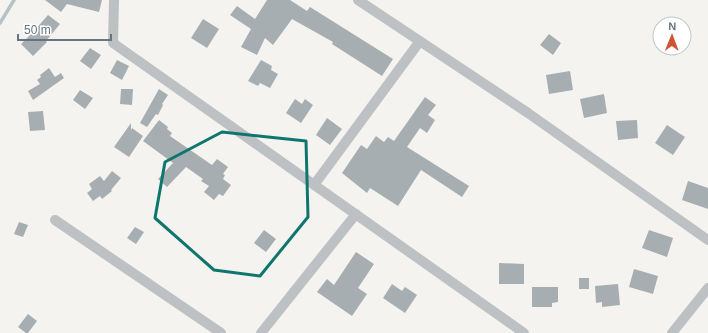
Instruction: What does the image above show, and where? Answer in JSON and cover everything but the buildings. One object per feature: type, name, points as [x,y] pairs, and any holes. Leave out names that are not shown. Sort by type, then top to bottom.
[{"type":"street","points":[[114,0],[113,43],[524,333]]},
{"type":"street","points":[[358,0],[528,113],[708,240]]},
{"type":"street","points":[[314,185],[420,41]]},
{"type":"street","points":[[261,333],[356,214]]},
{"type":"street","points":[[55,220],[221,333]]},
{"type":"street","points":[[672,333],[708,288]]},
{"type":"highlighted area","points":[[222,132],[306,141],[308,217],[260,276],[214,270],[155,218],[165,162]]},
{"type":"waterway","points":[[0,23],[14,0]]}]
